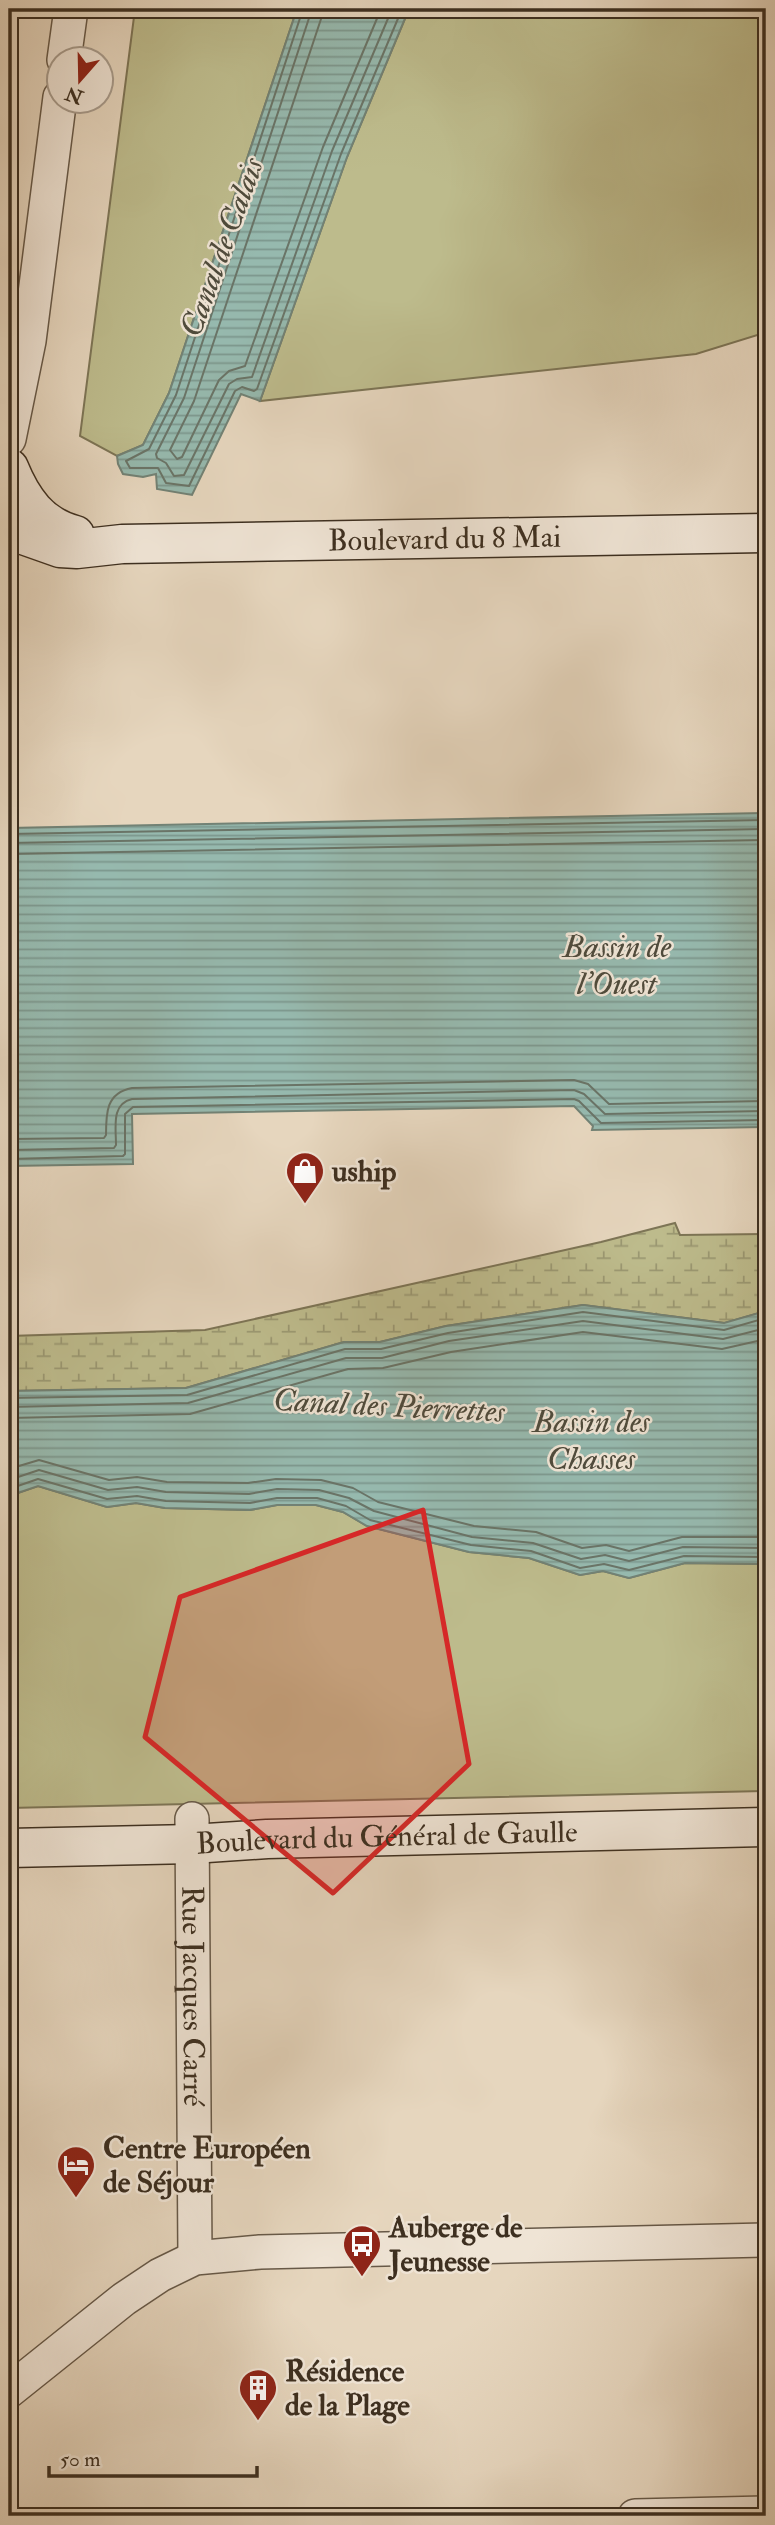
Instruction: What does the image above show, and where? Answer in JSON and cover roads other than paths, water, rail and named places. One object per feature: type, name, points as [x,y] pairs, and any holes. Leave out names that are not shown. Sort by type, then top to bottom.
[{"type":"street","points":[[66,46],[71,9]]},
{"type":"street","points":[[9,439],[29,341],[57,116]]},
{"type":"street","points":[[12,343],[34,289]]},
{"type":"street","points":[[9,451],[9,468]]},
{"type":"street","name":"Boulevard du 8 Mai","points":[[9,468],[22,497],[35,513],[51,525],[72,534],[122,544]]},
{"type":"street","name":"Boulevard du 8 Mai","points":[[9,530],[60,548],[78,549],[122,544],[766,533]]},
{"type":"street","name":"Boulevard du Général de Gaulle","points":[[9,1848],[192,1831],[766,1806]]},
{"type":"street","name":"Boulevard du Général de Gaulle","points":[[9,1823],[192,1831],[267,1839],[766,1827]]},
{"type":"street","name":"Rue Jacques Carré","points":[[192,1831],[195,2258]]},
{"type":"street","points":[[10,2389],[124,2299],[160,2274],[195,2258],[260,2252],[766,2240]]},
{"type":"street","points":[[635,2516],[766,2513]]},
{"type":"water","name":"Canal de Calais","points":[[297,9],[409,9],[347,157],[260,401],[241,394],[192,495],[157,489],[156,474],[143,477],[123,474],[117,456],[143,445],[169,393]]},
{"type":"water","name":"Bassin de l'Ouest","points":[[766,813],[766,1127],[592,1130],[593,1126],[574,1106],[132,1114],[133,1164],[9,1166],[9,828]]},
{"type":"water","name":"Bassin des Chasses","points":[[583,1305],[724,1323],[766,1311],[766,1564],[685,1563],[629,1578],[603,1571],[580,1575],[529,1558],[469,1552],[367,1526],[343,1512],[316,1505],[277,1505],[250,1510],[165,1508],[136,1503],[107,1507],[38,1486],[9,1496],[9,1391],[186,1388],[344,1342],[380,1342],[446,1326]]},
{"type":"place","name":"uship","points":[[305,1205]]},
{"type":"place","name":"Centre Européen de Séjour","points":[[76,2199]]},
{"type":"place","name":"Auberge de Jeunesse","points":[[362,2278]]},
{"type":"place","name":"Résidence de la Plage","points":[[258,2422]]},
{"type":"water label","name":"Canal des Pierrettes","points":[[389,1405]]}]
